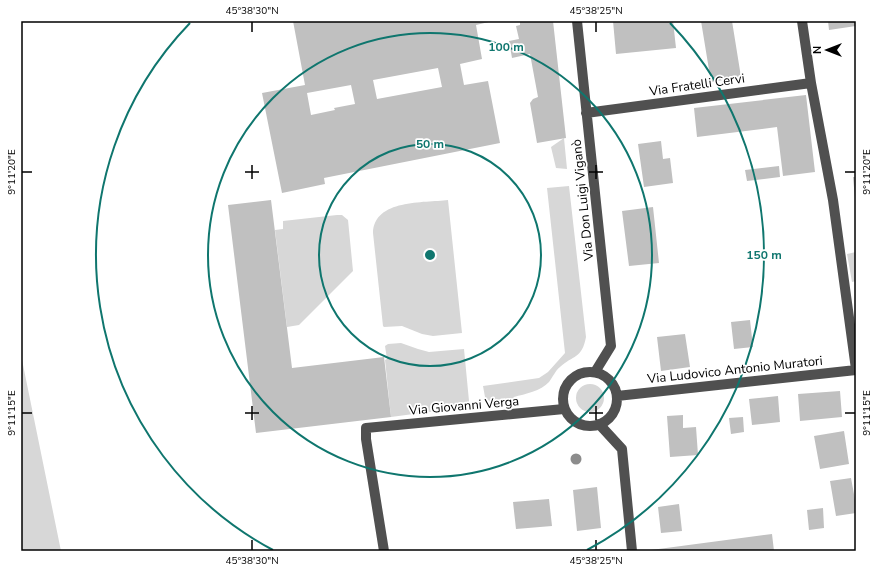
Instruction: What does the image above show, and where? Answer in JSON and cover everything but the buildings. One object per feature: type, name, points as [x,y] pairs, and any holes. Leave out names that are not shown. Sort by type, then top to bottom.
[{"type":"street","name":"Via Don Luigi Viganò","points":[[577,21],[611,346],[595,372]]},
{"type":"street","points":[[802,21],[811,83],[833,200],[856,369]]},
{"type":"street","name":"Via Fratelli Cervi","points":[[586,113],[811,83]]},
{"type":"street","name":"Via Ludovico Antonio Muratori","points":[[617,396],[856,369]]},
{"type":"street","points":[[583,372],[595,372],[605,376],[610,380],[616,390],[617,396],[617,402],[613,413],[609,418],[599,424],[587,426],[576,422],[564,409],[563,392],[568,381],[583,372]]},
{"type":"street","name":"Via Giovanni Verga","points":[[384,551],[366,439],[366,428],[564,409]]},
{"type":"street","points":[[599,424],[622,449],[632,551]]},
{"type":"shaded area","points":[[564,138],[567,169],[556,168],[551,147]]},
{"type":"shaded area","points":[[569,186],[586,337],[584,344],[579,353],[558,369],[549,382],[542,388],[514,397],[512,402],[491,403],[485,397],[483,386],[539,378],[548,372],[565,353],[547,188]]},
{"type":"shaded area","points":[[448,200],[462,333],[433,336],[422,334],[402,326],[384,327],[373,233],[376,222],[382,214],[391,208],[414,203]]},
{"type":"shaded area","points":[[342,215],[348,220],[353,271],[299,325],[287,327],[275,230],[283,229],[283,221]]},
{"type":"shaded area","points":[[856,252],[856,281],[852,282],[847,254]]},
{"type":"shaded area","points":[[401,343],[429,352],[464,349],[469,404],[466,407],[391,417],[385,346],[388,344]]},
{"type":"shaded area","points":[[21,355],[61,551],[21,551]]},
{"type":"shaded area","points":[[590,384],[600,388],[604,398],[600,408],[590,412],[580,408],[576,398],[580,388]]}]
